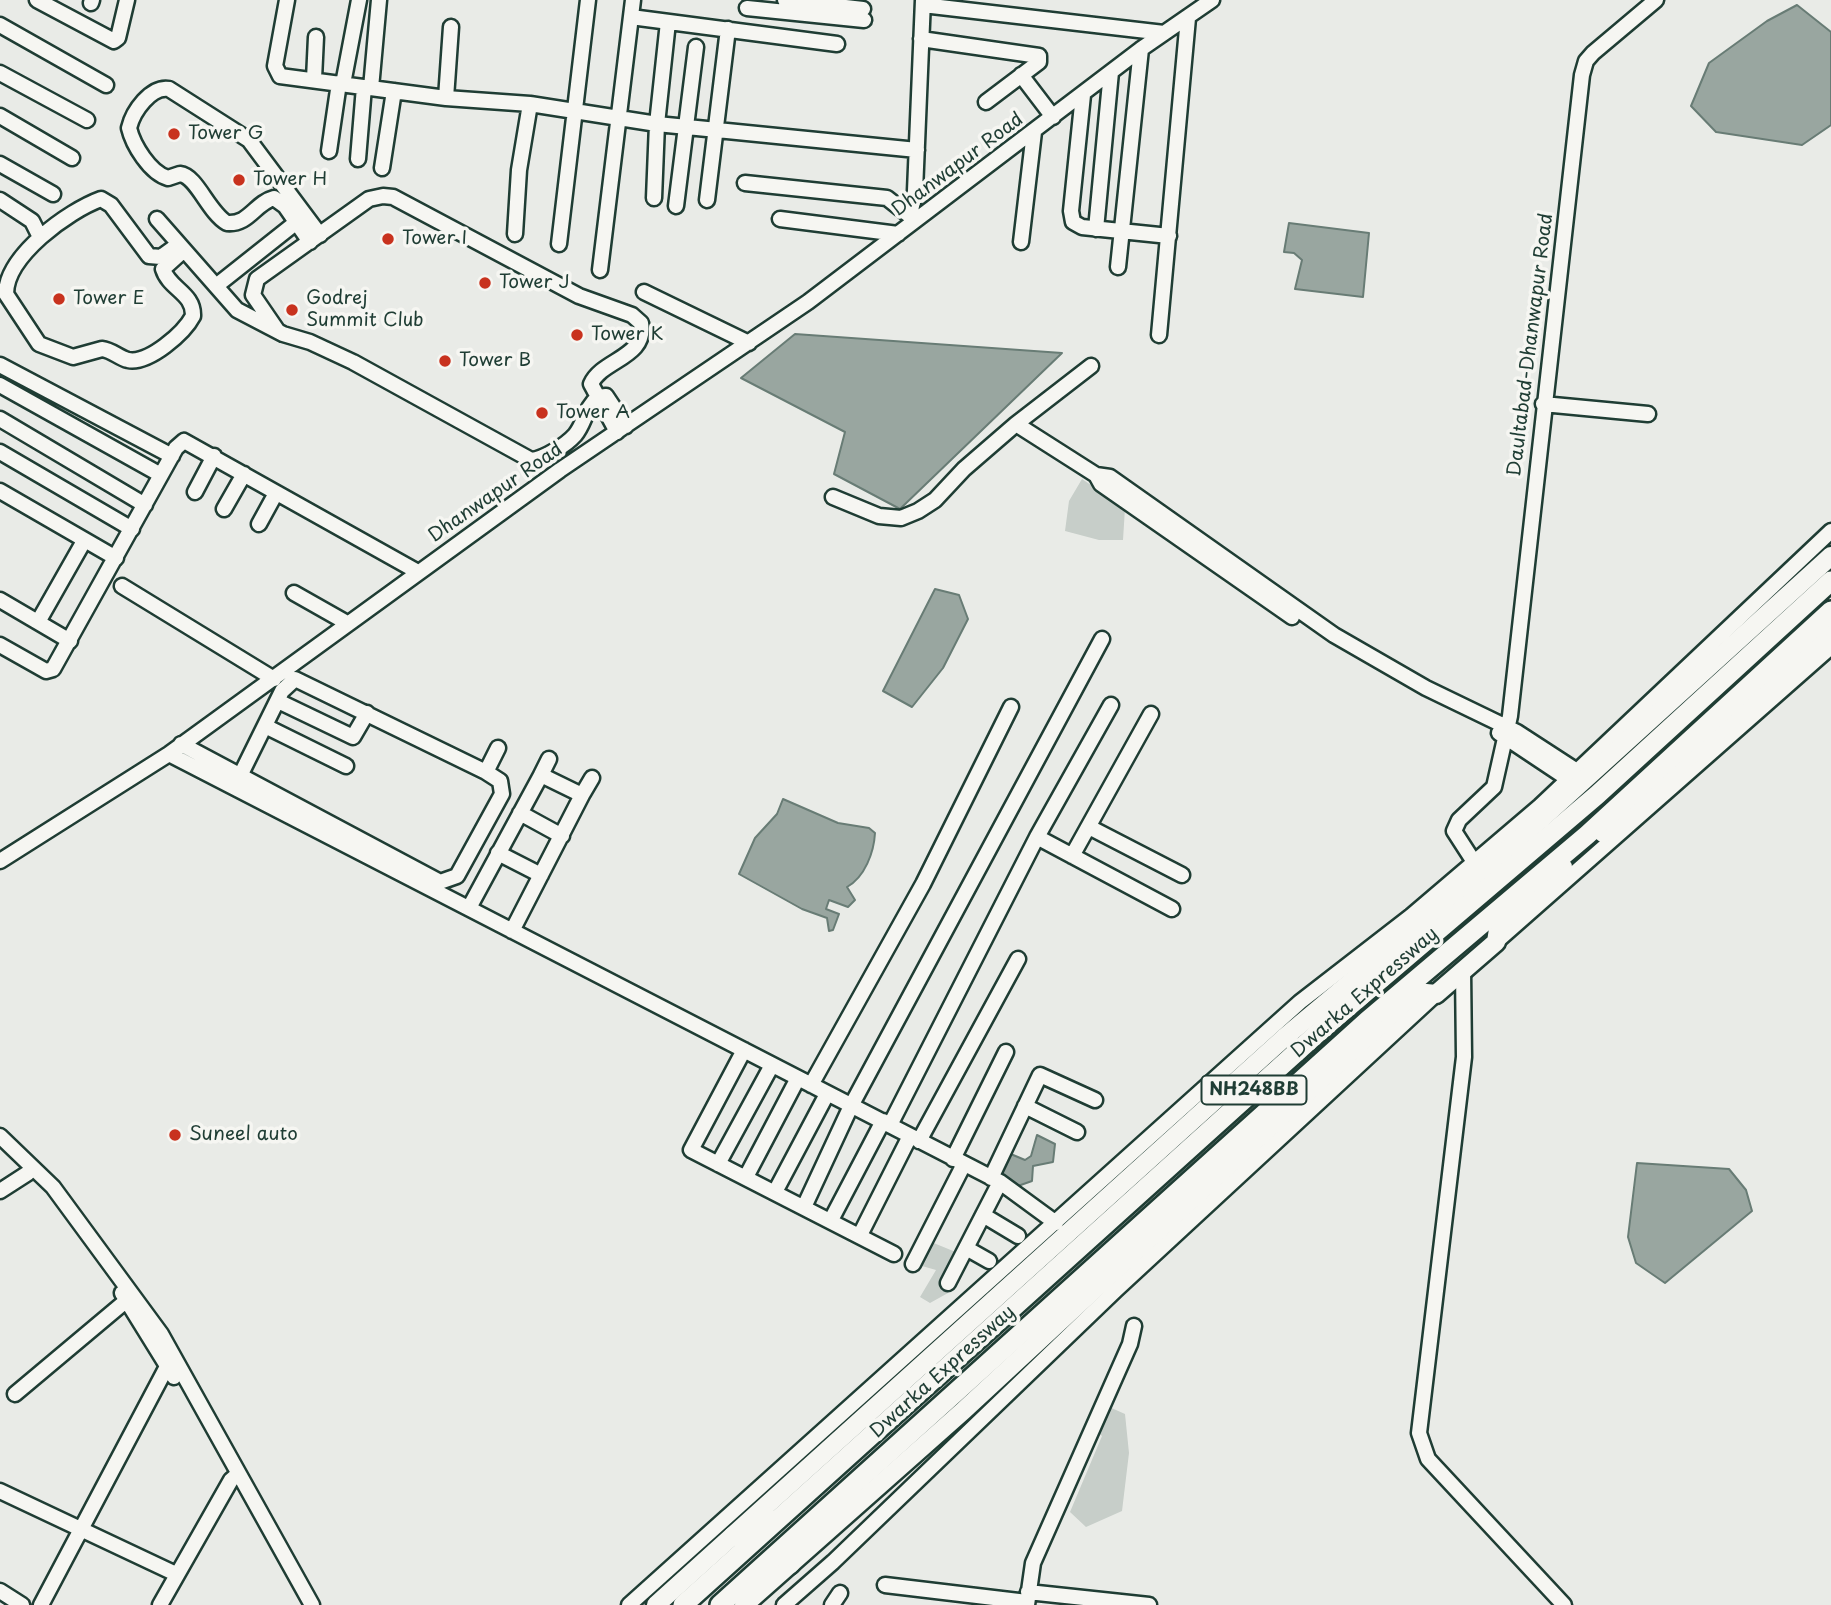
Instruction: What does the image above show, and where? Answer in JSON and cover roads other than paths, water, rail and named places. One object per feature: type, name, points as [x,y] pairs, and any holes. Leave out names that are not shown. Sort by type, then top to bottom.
[{"type":"highway","name":"Dwarka Expressway","points":[[683,1605],[1321,1030],[1597,795],[1831,581]]},
{"type":"highway","name":"Dwarka Expressway","points":[[720,1605],[1367,1021],[1587,835],[1831,611]]},
{"type":"highway","points":[[733,1536],[750,1529],[856,1439],[881,1426]]},
{"type":"highway","points":[[790,1563],[802,1542],[893,1461],[895,1447]]},
{"type":"main road","points":[[656,1605],[1284,1037],[1486,869],[1649,720],[1683,679],[1749,628],[1831,556]]},
{"type":"main road","points":[[744,1605],[973,1401],[1416,992],[1436,994],[1463,971],[1496,942],[1499,923],[1831,631]]},
{"type":"street","points":[[37,0],[112,40],[118,38],[127,0]]},
{"type":"street","points":[[287,0],[276,71],[280,76],[446,98],[530,104],[657,124],[917,150]]},
{"type":"street","points":[[330,151],[359,0],[379,1],[358,159]]},
{"type":"street","points":[[559,244],[588,0]]},
{"type":"street","points":[[600,270],[633,0]]},
{"type":"street","points":[[707,200],[716,130],[735,30],[747,4],[863,15],[785,0]]},
{"type":"street","name":"Dhanwapur Road","points":[[0,860],[169,754],[418,572],[749,343],[898,234],[913,218],[1034,132],[1141,49],[1212,0]]},
{"type":"street","name":"Daultabad-Dhanwapur Road","points":[[1474,862],[1454,831],[1459,820],[1494,787],[1506,732],[1582,75],[1586,61],[1593,53],[1656,0]]},
{"type":"street","points":[[913,218],[923,2],[994,7],[1164,33]]},
{"type":"street","points":[[631,17],[837,44]]},
{"type":"street","points":[[1159,335],[1188,18]]},
{"type":"street","points":[[654,198],[657,124],[668,22]]},
{"type":"street","points":[[0,25],[106,85]]},
{"type":"street","points":[[446,98],[451,27]]},
{"type":"street","points":[[313,79],[316,37]]},
{"type":"street","points":[[921,39],[1040,56],[1039,62],[986,102]]},
{"type":"street","points":[[676,206],[696,47]]},
{"type":"street","points":[[1118,267],[1141,49]]},
{"type":"street","points":[[1096,229],[1111,72]]},
{"type":"street","points":[[0,73],[87,120]]},
{"type":"street","points":[[1021,75],[1053,117]]},
{"type":"street","points":[[301,218],[274,198],[263,203],[242,221],[226,223],[219,218],[190,177],[180,174],[171,178],[159,175],[144,158],[131,134],[131,121],[156,89],[169,89],[181,96],[249,140],[301,218],[315,239]]},
{"type":"street","points":[[382,168],[394,91]]},
{"type":"street","points":[[1083,94],[1071,218],[1076,225],[1096,229],[1169,236]]},
{"type":"street","points":[[515,234],[519,170],[530,104]]},
{"type":"street","points":[[0,116],[72,158]]},
{"type":"street","points":[[1021,242],[1034,132]]},
{"type":"street","points":[[0,164],[53,194]]},
{"type":"street","points":[[745,183],[887,198],[913,218]]},
{"type":"street","points":[[277,330],[253,295],[257,279],[369,199],[393,197],[579,296],[632,315],[641,323],[639,341],[631,352],[594,379],[592,384],[598,397],[622,429]]},
{"type":"street","points":[[101,199],[111,205],[149,256],[161,257],[182,247],[163,269],[165,275],[189,299],[193,316],[151,354],[135,360],[127,360],[102,349],[73,357],[39,344],[3,288],[39,235],[101,199]]},
{"type":"street","points":[[0,200],[32,221],[39,235]]},
{"type":"street","points":[[216,286],[301,218]]},
{"type":"street","points":[[157,219],[237,310],[353,362],[531,460],[544,456],[571,439],[587,408],[598,397]]},
{"type":"street","points":[[780,219],[898,234]]},
{"type":"street","points":[[644,292],[749,343]]},
{"type":"street","points":[[0,365],[172,456]]},
{"type":"street","points":[[833,497],[879,516],[901,518],[909,514],[935,500],[964,469],[1016,424],[1091,366]]},
{"type":"street","points":[[0,385],[162,475]]},
{"type":"street","points":[[1543,404],[1648,414]]},
{"type":"street","points":[[0,419],[145,505]]},
{"type":"street","points":[[1016,424],[1096,475],[1110,477],[1240,574],[1334,635],[1382,665],[1506,732],[1572,775]]},
{"type":"street","points":[[0,645],[48,672],[70,641],[172,456],[184,441],[418,572]]},
{"type":"street","points":[[0,452],[132,529]]},
{"type":"street","points":[[195,492],[214,456]]},
{"type":"street","points":[[225,509],[244,474]]},
{"type":"street","points":[[0,491],[116,558]]},
{"type":"street","points":[[259,524],[276,493]]},
{"type":"street","points":[[629,1605],[1300,1002],[1474,862],[1683,679],[1831,531]]},
{"type":"street","points":[[38,622],[83,541]]},
{"type":"street","points":[[122,586],[271,681],[280,696],[353,737],[367,713]]},
{"type":"street","points":[[294,593],[347,623]]},
{"type":"street","points":[[0,600],[70,641]]},
{"type":"street","points":[[804,1207],[851,1106],[1102,639]]},
{"type":"street","points":[[1496,942],[1618,838],[1831,647]]},
{"type":"street","points":[[181,744],[240,776],[432,879],[446,882],[457,876],[502,794],[500,781],[486,772],[301,680],[290,681],[280,696],[240,776]]},
{"type":"street","points":[[831,1220],[887,1123],[1037,837],[1111,705]]},
{"type":"street","points":[[746,1177],[923,884],[1011,707]]},
{"type":"street","points":[[1072,856],[1151,714]]},
{"type":"street","points":[[265,726],[346,766]]},
{"type":"street","points":[[486,772],[498,748]]},
{"type":"street","points":[[169,754],[996,1180],[1056,1223]]},
{"type":"street","points":[[468,908],[549,759]]},
{"type":"street","points":[[541,775],[582,796]]},
{"type":"street","points":[[512,931],[592,778]]},
{"type":"street","points":[[520,813],[562,836]]},
{"type":"street","points":[[1089,827],[1182,875]]},
{"type":"street","points":[[1037,837],[1172,909]]},
{"type":"street","points":[[498,853],[541,875]]},
{"type":"street","points":[[860,1235],[1018,959]]},
{"type":"street","points":[[1463,971],[1464,1057],[1419,1433],[1428,1459],[1564,1605]]},
{"type":"street","points":[[784,1605],[833,1562],[1116,1290],[1436,994]]},
{"type":"street","points":[[744,1050],[691,1148],[693,1152],[894,1254]]},
{"type":"street","points":[[913,1264],[1006,1052]]},
{"type":"street","points":[[718,1164],[772,1065]]},
{"type":"street","points":[[948,1283],[983,1215],[1025,1106],[1040,1075],[1095,1100]]},
{"type":"street","points":[[775,1192],[827,1094]]},
{"type":"street","points":[[1025,1106],[1077,1132]]},
{"type":"street","points":[[0,1136],[42,1174],[170,1360]]},
{"type":"street","points":[[0,1147],[71,1216],[133,1293],[263,1527],[303,1605]]},
{"type":"street","points":[[0,1191],[28,1173]]},
{"type":"street","points":[[983,1215],[1017,1236]]},
{"type":"street","points":[[965,1248],[989,1261]]},
{"type":"street","points":[[15,1394],[127,1300]]},
{"type":"street","points":[[1028,1599],[1033,1563],[1130,1344],[1134,1326]]},
{"type":"street","points":[[40,1605],[170,1360]]},
{"type":"street","points":[[160,1605],[235,1477]]},
{"type":"street","points":[[0,1491],[176,1574]]},
{"type":"street","points":[[263,1527],[312,1605]]},
{"type":"street","points":[[884,1585],[1028,1599],[1139,1604]]},
{"type":"street","points":[[0,1591],[22,1605]]},
{"type":"place","name":"Tower G","points":[[174,134]]},
{"type":"place","name":"Tower H","points":[[239,180]]},
{"type":"place","name":"Tower I","points":[[388,239]]},
{"type":"place","name":"Tower J","points":[[485,283]]},
{"type":"place","name":"Tower E","points":[[59,299]]},
{"type":"place","name":"Godrej Summit Club","points":[[292,310]]},
{"type":"place","name":"Tower K","points":[[577,335]]},
{"type":"place","name":"Tower B","points":[[445,361]]},
{"type":"place","name":"Tower A","points":[[542,413]]},
{"type":"place","name":"Suneel auto","points":[[175,1135]]}]
